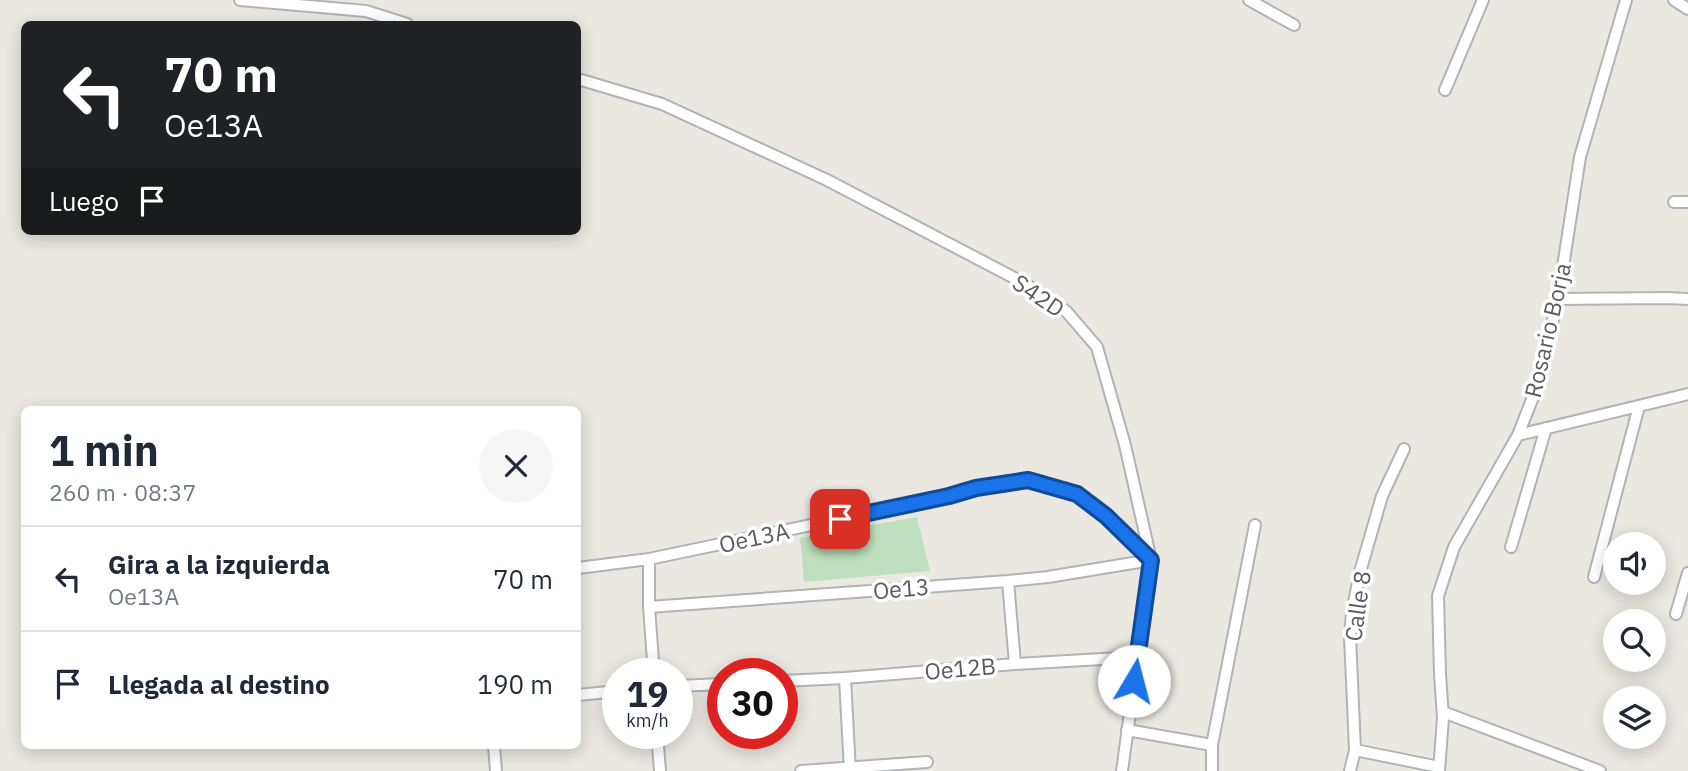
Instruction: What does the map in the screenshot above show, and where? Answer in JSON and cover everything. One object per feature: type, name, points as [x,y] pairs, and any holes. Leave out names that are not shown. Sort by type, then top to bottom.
[{"type":"street","points":[[240,0],[366,11],[398,21]]},
{"type":"street","points":[[1249,0],[1271,5],[1294,25]]},
{"type":"street","points":[[1445,90],[1483,0]]},
{"type":"street","name":"Rosario Borja","points":[[1439,769],[1443,712],[1437,596],[1454,547],[1518,435],[1537,387],[1558,299],[1580,157],[1626,0]]},
{"type":"street","points":[[1674,0],[1688,9]]},
{"type":"street","name":"S42D","points":[[581,80],[662,104],[827,180],[1024,283],[1066,311],[1097,348],[1125,445],[1151,560],[1122,771]]},
{"type":"street","points":[[1674,202],[1688,202]]},
{"type":"street","points":[[1558,299],[1688,299]]},
{"type":"street","points":[[1518,435],[1688,394]]},
{"type":"street","points":[[1594,577],[1639,406]]},
{"type":"street","points":[[1511,547],[1546,428]]},
{"type":"street","name":"Calle 8","points":[[1350,771],[1355,750],[1350,636],[1352,613],[1360,572],[1382,496],[1404,449]]},
{"type":"street","name":"Oe13A","points":[[581,568],[649,559],[976,488],[1028,480],[1077,494],[1106,516],[1151,560]]},
{"type":"street","points":[[1212,771],[1212,745],[1255,525]]},
{"type":"street","points":[[649,559],[653,658]]},
{"type":"street","name":"Oe13","points":[[649,607],[1008,581],[1151,560]]},
{"type":"street","points":[[1676,614],[1688,573]]},
{"type":"street","points":[[1008,581],[1015,664]]},
{"type":"street","name":"Oe12B","points":[[798,680],[1137,657]]},
{"type":"street","points":[[845,678],[850,769]]},
{"type":"street","points":[[581,695],[602,693]]},
{"type":"street","points":[[1443,712],[1600,771]]},
{"type":"street","points":[[1126,730],[1212,745]]},
{"type":"street","points":[[494,749],[496,771]]},
{"type":"street","points":[[658,749],[660,771]]},
{"type":"street","points":[[1355,750],[1439,769]]},
{"type":"street","points":[[801,771],[927,762]]},
{"type":"green space","points":[[917,517],[930,571],[804,582],[800,538]]},
{"type":"route","points":[[840,519],[976,488],[1028,480],[1077,494],[1106,516],[1151,560],[1134,681]]}]
